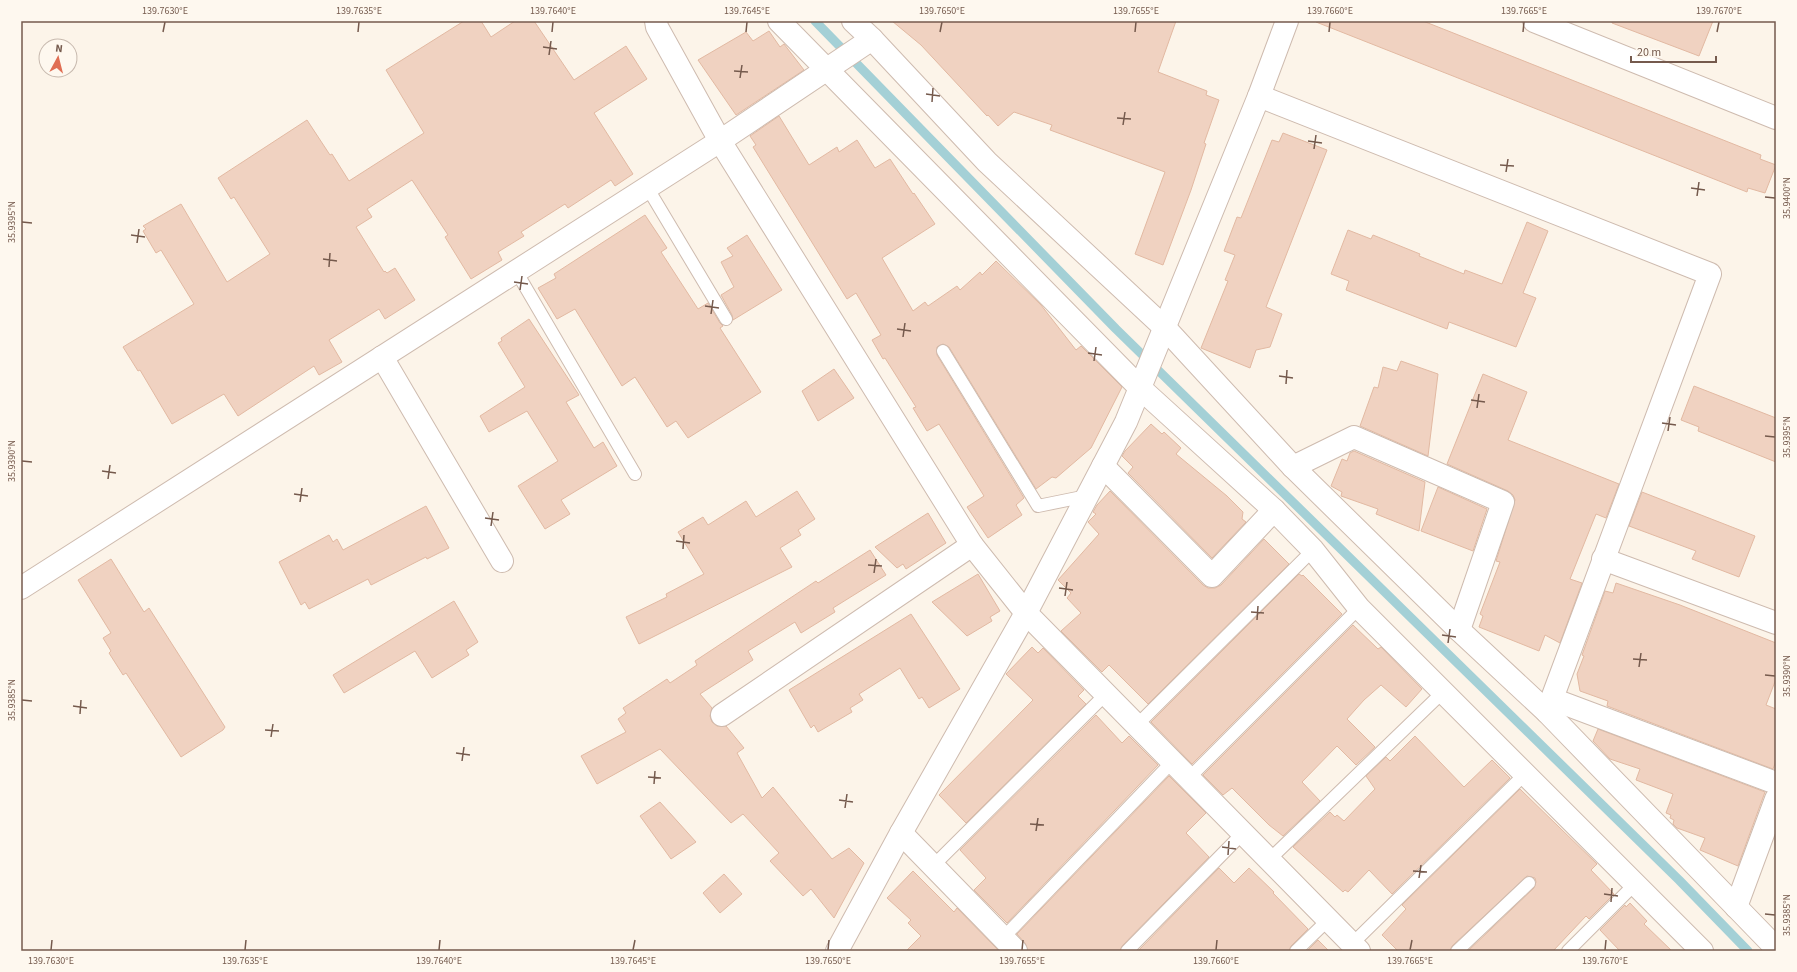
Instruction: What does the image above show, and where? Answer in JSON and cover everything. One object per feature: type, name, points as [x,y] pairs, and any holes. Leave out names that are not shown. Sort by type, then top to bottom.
[{"type":"street","points":[[656,21],[657,27],[720,141],[972,545],[1026,613],[1356,947]]},
{"type":"street","points":[[779,21],[1140,388],[1274,510],[1313,550],[1359,608],[1702,951]]},
{"type":"street","points":[[853,21],[872,39],[987,162],[1165,328],[1292,467],[1459,630],[1549,706],[1736,908],[1776,948]]},
{"type":"street","points":[[837,951],[901,833],[1026,613],[1126,422],[1259,96],[1287,21]]},
{"type":"street","points":[[1534,21],[1776,118]]},
{"type":"street","points":[[21,588],[720,141],[872,39]]},
{"type":"street","points":[[1259,96],[1710,274],[1549,706]]},
{"type":"street","points":[[382,357],[502,561]]},
{"type":"street","points":[[1292,467],[1354,437],[1503,502],[1459,630]]},
{"type":"street","points":[[1103,466],[1212,576],[1274,510]]},
{"type":"street","points":[[722,715],[972,545]]},
{"type":"street","points":[[1603,559],[1776,623]]},
{"type":"street","points":[[1549,706],[1776,783]]},
{"type":"street","points":[[1736,908],[1776,799]]},
{"type":"street","points":[[901,833],[1010,944]]},
{"type":"lane","points":[[647,188],[726,319]]},
{"type":"lane","points":[[516,271],[635,474]]},
{"type":"lane","points":[[943,351],[1038,506],[1087,496]]},
{"type":"lane","points":[[1137,725],[1313,550]]},
{"type":"lane","points":[[1189,778],[1359,608]]},
{"type":"lane","points":[[1270,859],[1443,692]]},
{"type":"lane","points":[[933,866],[1106,694]]},
{"type":"lane","points":[[1010,944],[1172,761]]},
{"type":"lane","points":[[1356,947],[1525,774]]},
{"type":"lane","points":[[1127,951],[1243,833]]},
{"type":"lane","points":[[1457,951],[1529,883]]},
{"type":"lane","points":[[1568,951],[1635,884]]},
{"type":"lane","points":[[1296,951],[1329,920]]},
{"type":"building","points":[[464,21],[481,21],[491,37],[515,21],[534,21],[574,80],[626,46],[647,79],[594,113],[633,174],[615,186],[611,180],[568,208],[565,204],[521,232],[524,236],[498,252],[502,260],[471,279],[445,237],[448,235],[412,180],[367,209],[372,217],[356,227],[384,272],[385,271],[387,273],[395,268],[415,300],[385,319],[379,309],[329,340],[342,362],[319,375],[314,366],[238,416],[224,394],[172,424],[140,370],[138,371],[123,347],[194,304],[161,250],[156,253],[143,231],[146,229],[143,226],[181,204],[227,282],[270,254],[234,197],[231,199],[218,178],[307,120],[330,155],[332,154],[349,181],[424,133],[386,70]]},
{"type":"building","points":[[892,21],[1176,21],[1158,72],[1207,91],[1206,95],[1219,100],[1204,143],[1206,144],[1191,190],[1163,265],[1135,254],[1165,172],[1050,130],[1052,125],[1014,112],[998,126],[921,45]]},
{"type":"building","points":[[1423,21],[1761,155],[1760,159],[1776,165],[1765,193],[1748,188],[1747,192],[1316,22]]},
{"type":"building","points":[[1612,21],[1713,21],[1699,56],[1612,23]]},
{"type":"building","points":[[769,31],[780,47],[784,44],[804,70],[736,115],[698,60],[746,32],[753,41]]},
{"type":"building","points":[[779,116],[809,165],[837,147],[839,152],[857,140],[875,168],[890,159],[913,194],[914,193],[935,224],[882,258],[913,311],[925,302],[928,306],[957,286],[960,290],[980,272],[982,275],[996,261],[1041,305],[1076,350],[1081,346],[1122,387],[1091,448],[1056,478],[1052,477],[1036,489],[949,347],[943,344],[937,347],[937,355],[1024,498],[1016,505],[1022,515],[988,538],[967,507],[984,496],[939,424],[927,431],[913,408],[916,407],[885,358],[883,359],[872,340],[881,335],[856,293],[847,299],[753,147],[756,145],[750,136]]},
{"type":"building","points":[[1283,133],[1327,150],[1266,307],[1282,314],[1270,347],[1256,350],[1250,368],[1201,348],[1228,281],[1225,280],[1235,255],[1224,251],[1237,217],[1241,218],[1272,140],[1279,142]]},
{"type":"building","points":[[645,215],[667,248],[661,252],[698,309],[708,303],[723,326],[720,328],[761,392],[688,438],[676,421],[667,427],[635,377],[622,386],[575,309],[557,319],[538,288],[556,278],[554,274]]},
{"type":"building","points":[[1527,222],[1548,231],[1523,293],[1536,298],[1516,347],[1449,322],[1447,329],[1346,290],[1349,281],[1331,274],[1348,230],[1371,239],[1373,235],[1464,274],[1465,270],[1502,284]]},
{"type":"building","points":[[747,235],[782,290],[733,320],[732,315],[721,295],[734,287],[721,262],[733,256],[727,248]]},
{"type":"building","points":[[529,319],[579,395],[566,402],[594,448],[603,442],[617,466],[561,500],[570,514],[545,529],[518,486],[558,461],[527,411],[489,432],[480,416],[525,387],[498,343],[502,341],[501,338]]},
{"type":"building","points":[[1401,361],[1438,374],[1428,456],[1360,426],[1374,387],[1378,388],[1383,367],[1397,371]]},
{"type":"building","points":[[834,369],[854,398],[818,421],[802,391]]},
{"type":"building","points":[[1483,374],[1527,392],[1508,440],[1619,484],[1606,518],[1596,514],[1570,579],[1582,583],[1560,643],[1545,635],[1539,651],[1479,627],[1483,616],[1480,614],[1500,562],[1496,561],[1515,500],[1513,495],[1508,491],[1447,464]]},
{"type":"building","points":[[1694,386],[1776,418],[1776,462],[1698,431],[1699,427],[1681,420]]},
{"type":"building","points":[[1151,424],[1162,434],[1164,432],[1181,448],[1176,454],[1227,496],[1243,512],[1242,519],[1246,522],[1212,558],[1128,473],[1133,467],[1122,456]]},
{"type":"building","points":[[1354,451],[1425,482],[1419,531],[1376,514],[1378,509],[1341,496],[1342,492],[1331,486],[1342,459],[1347,461],[1350,453]]},
{"type":"building","points":[[1438,487],[1487,509],[1473,551],[1421,531]]},
{"type":"building","points":[[797,491],[815,519],[798,530],[801,535],[780,548],[792,567],[639,644],[626,617],[667,597],[666,594],[704,574],[678,532],[703,517],[708,525],[746,501],[756,517]]},
{"type":"building","points":[[1110,491],[1203,585],[1208,588],[1215,588],[1221,585],[1264,539],[1289,564],[1148,704],[1109,665],[1102,672],[1061,631],[1081,613],[1067,598],[1071,593],[1058,580],[1099,534],[1088,522],[1096,514],[1093,512],[1097,505]]},
{"type":"building","points":[[1642,492],[1755,536],[1739,577],[1692,559],[1696,551],[1629,526]]},
{"type":"building","points":[[426,506],[449,548],[427,559],[426,557],[371,585],[368,579],[309,609],[305,602],[301,605],[279,562],[329,535],[333,542],[337,539],[343,550]]},
{"type":"building","points":[[928,513],[946,543],[906,569],[903,564],[897,568],[875,547]]},
{"type":"building","points":[[870,550],[886,575],[833,608],[835,612],[801,633],[795,622],[748,651],[753,660],[700,694],[712,708],[710,716],[712,722],[717,726],[726,726],[744,748],[737,753],[762,798],[773,787],[832,859],[849,848],[864,863],[834,918],[811,889],[803,896],[770,861],[779,853],[743,814],[731,823],[660,749],[597,784],[581,756],[626,732],[618,719],[626,713],[623,708],[667,679],[670,683],[697,665],[695,661],[816,581],[818,583]]},
{"type":"building","points":[[111,559],[144,612],[149,608],[225,727],[223,730],[181,757],[126,673],[123,675],[109,653],[111,651],[103,638],[111,633],[78,580]]},
{"type":"building","points":[[978,574],[1000,611],[990,617],[992,621],[967,636],[932,602]]},
{"type":"building","points":[[1299,574],[1302,576],[1303,575],[1342,614],[1192,764],[1151,722]]},
{"type":"building","points":[[1616,583],[1680,605],[1776,643],[1776,679],[1766,705],[1776,709],[1776,761],[1773,769],[1607,706],[1608,701],[1580,691],[1577,674],[1584,656],[1582,655],[1605,591],[1613,593]]},
{"type":"building","points":[[454,601],[478,642],[466,650],[469,655],[432,678],[415,651],[344,693],[333,675]]},
{"type":"building","points":[[911,614],[960,689],[929,708],[922,697],[919,699],[900,668],[859,694],[863,700],[850,708],[852,712],[818,732],[814,725],[811,728],[789,690]]},
{"type":"building","points":[[1353,625],[1378,649],[1381,647],[1422,689],[1406,707],[1381,685],[1364,700],[1347,719],[1375,747],[1356,765],[1337,746],[1302,782],[1320,801],[1283,836],[1269,825],[1232,788],[1223,795],[1203,775]]},
{"type":"building","points":[[1032,647],[1038,653],[1043,648],[1084,690],[1078,696],[1086,704],[966,823],[939,795],[1033,700],[1006,674]]},
{"type":"building","points":[[1096,715],[1122,743],[1129,736],[1158,765],[1007,923],[974,890],[986,878],[960,850]]},
{"type":"building","points":[[1598,729],[1765,792],[1738,866],[1700,850],[1705,838],[1677,828],[1673,824],[1674,820],[1670,818],[1671,815],[1666,813],[1673,794],[1636,780],[1640,769],[1610,759],[1593,741]]},
{"type":"building","points":[[1415,736],[1464,787],[1492,760],[1510,778],[1392,894],[1369,870],[1348,892],[1345,890],[1343,892],[1293,847],[1330,812],[1335,817],[1337,815],[1344,821],[1375,789],[1366,776],[1386,757],[1390,761]]},
{"type":"building","points":[[1169,776],[1206,813],[1186,833],[1209,857],[1122,946],[1120,951],[1028,951],[1025,943],[1017,934]]},
{"type":"building","points":[[1520,789],[1597,864],[1591,870],[1614,894],[1589,919],[1586,916],[1553,951],[1468,951],[1534,888],[1536,882],[1535,878],[1527,876],[1452,946],[1450,951],[1398,951],[1382,935],[1406,909],[1402,905]]},
{"type":"building","points":[[660,802],[696,842],[671,859],[640,816]]},
{"type":"building","points":[[1219,868],[1234,883],[1249,868],[1274,892],[1273,893],[1308,929],[1291,946],[1289,951],[1138,951]]},
{"type":"building","points":[[913,871],[954,912],[957,908],[999,951],[906,951],[921,936],[908,923],[911,920],[887,898]]},
{"type":"building","points":[[724,874],[742,894],[720,913],[703,893]]},
{"type":"building","points":[[1630,903],[1647,921],[1644,924],[1672,951],[1620,951],[1600,930],[1625,905],[1626,907]]},
{"type":"building","points":[[1318,940],[1329,951],[1307,951]]},
{"type":"waterway","points":[[815,21],[1116,329],[1679,880],[1748,951]]}]
